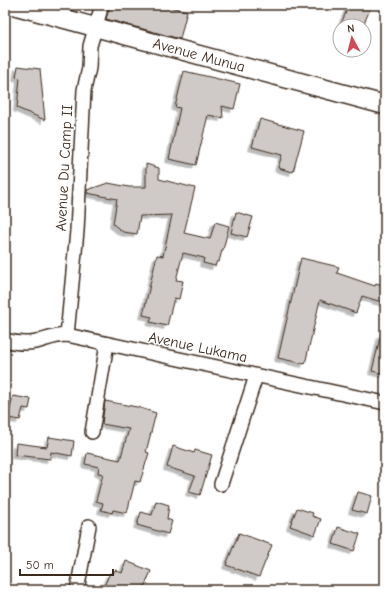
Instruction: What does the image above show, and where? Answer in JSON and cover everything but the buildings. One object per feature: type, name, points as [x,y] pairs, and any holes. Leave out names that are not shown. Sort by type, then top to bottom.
[{"type":"main road","name":"Avenue Munua","points":[[13,5],[385,105]]},
{"type":"street","name":"Avenue Du Camp II","points":[[67,335],[77,231],[84,90],[89,68],[90,46],[97,27],[102,5]]},
{"type":"street","name":"Avenue Lukama","points":[[5,340],[24,343],[35,342],[59,335],[67,335],[385,403]]},
{"type":"street","points":[[92,432],[107,344]]},
{"type":"street","points":[[221,484],[256,376]]},
{"type":"street","points":[[77,590],[90,526]]}]
